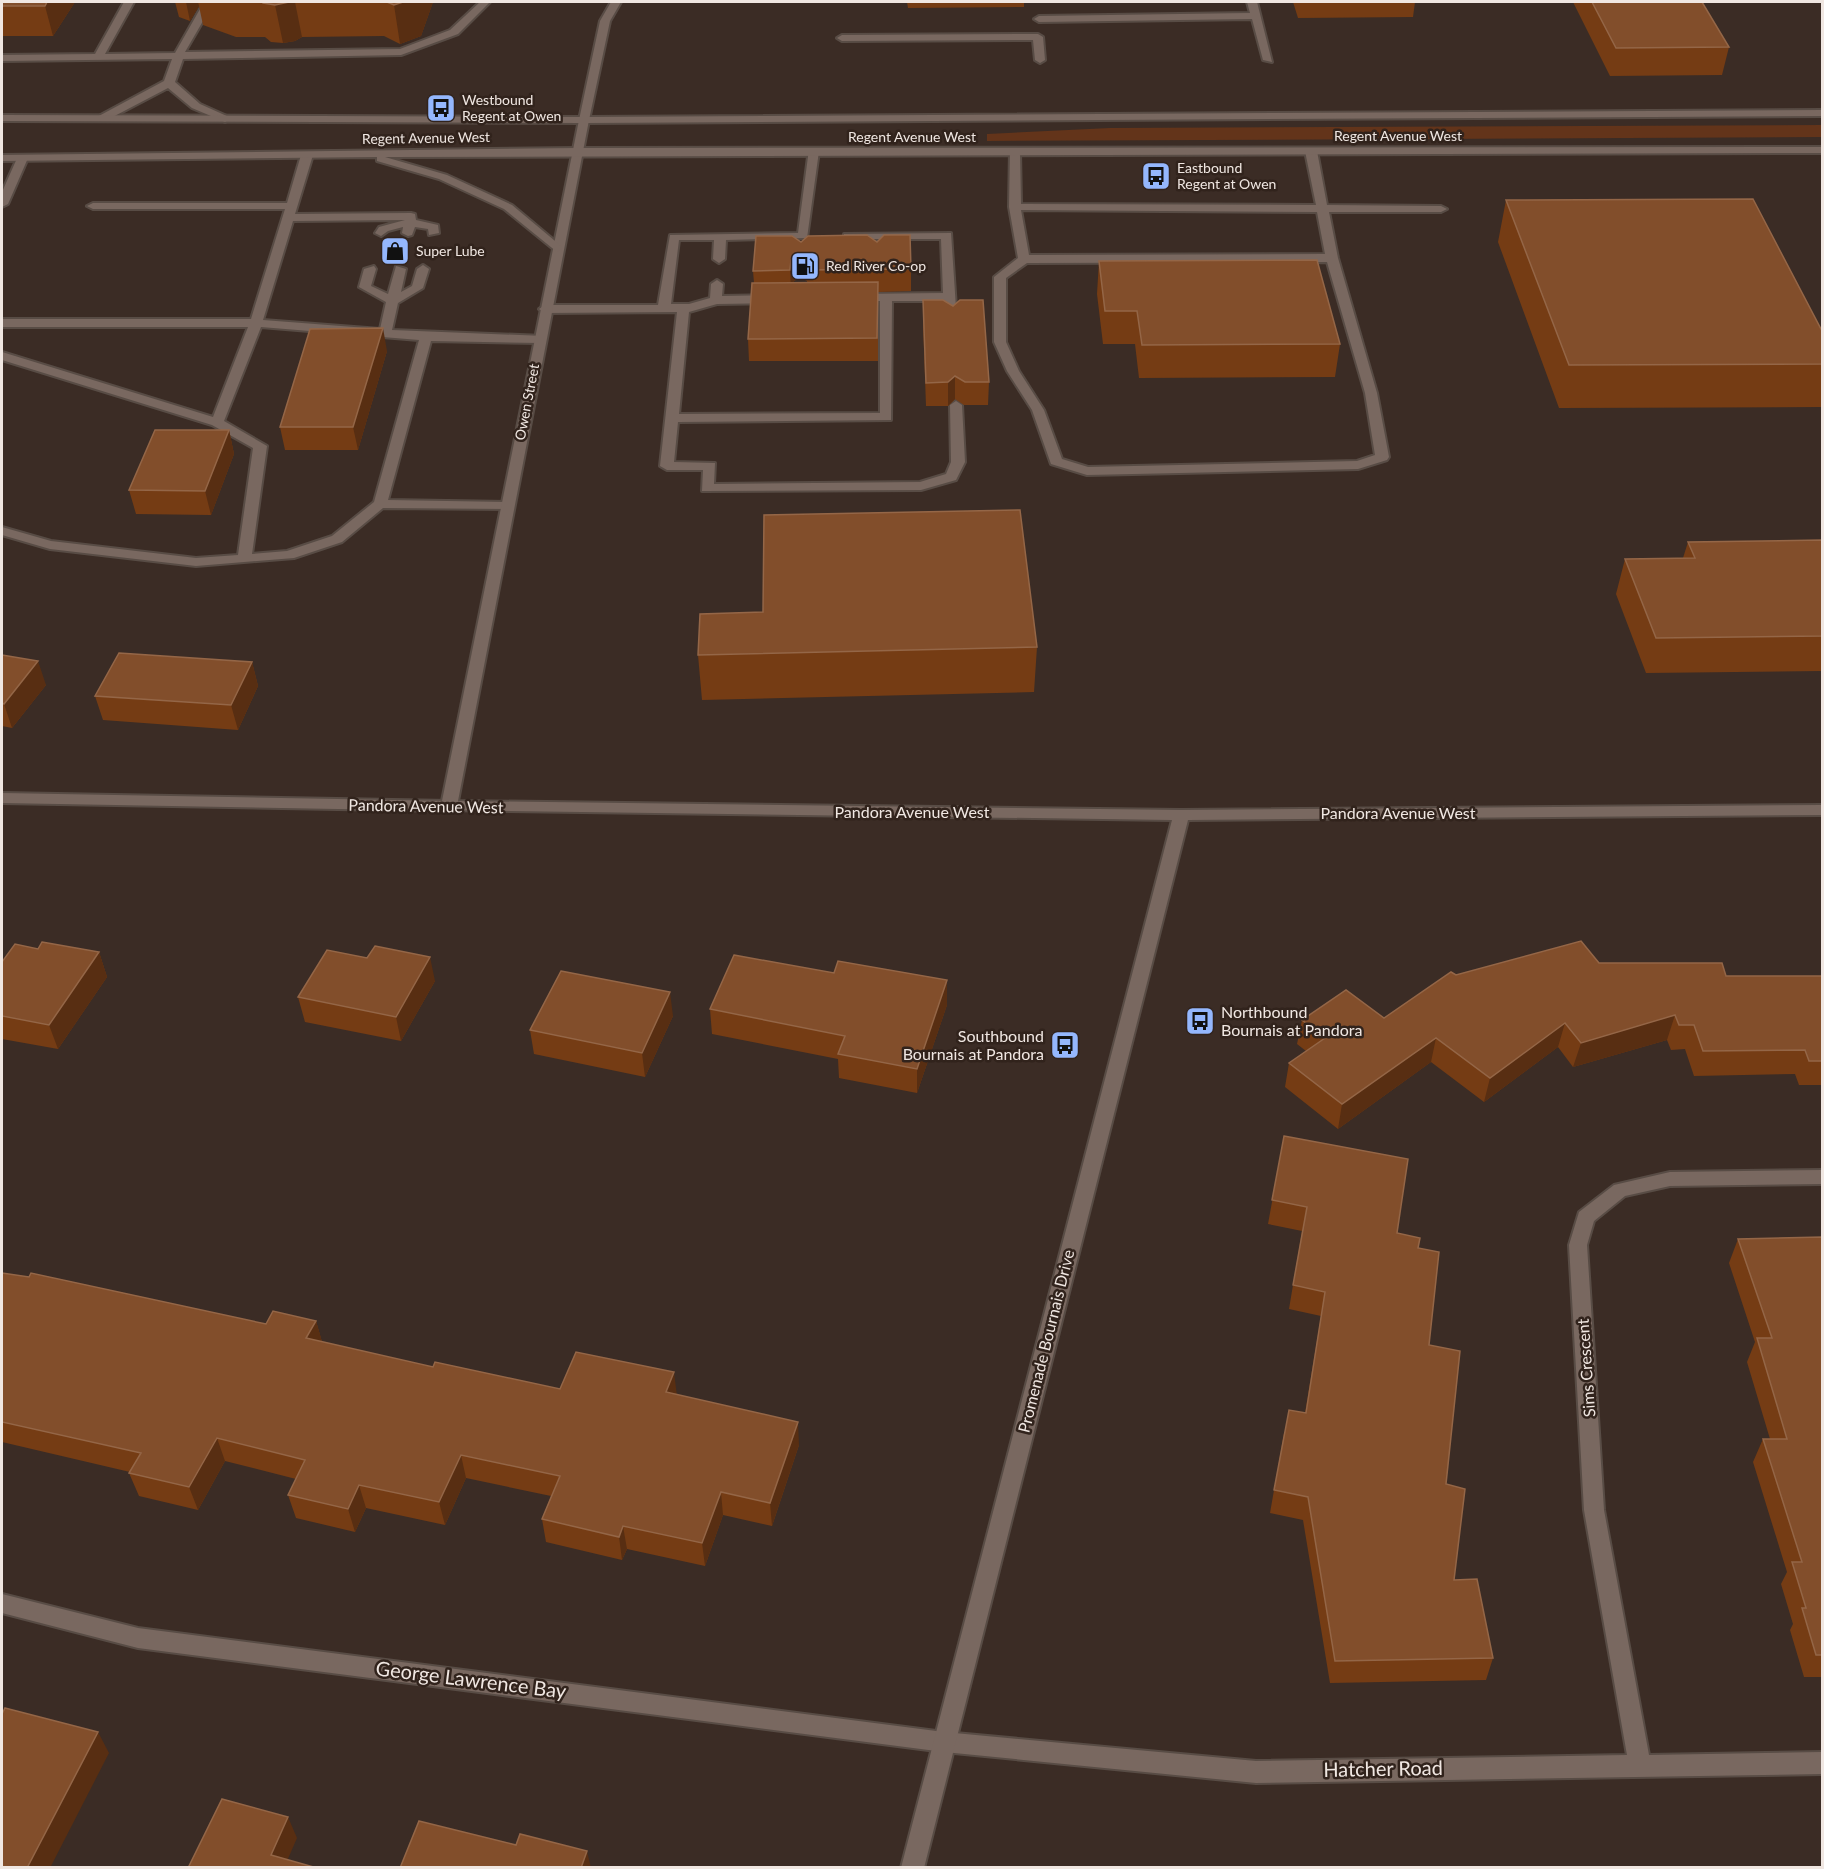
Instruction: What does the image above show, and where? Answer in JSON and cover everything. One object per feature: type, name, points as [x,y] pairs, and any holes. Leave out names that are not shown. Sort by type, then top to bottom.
[{"type":"street","points":[[98,57],[129,2]]},
{"type":"street","points":[[101,119],[169,83],[179,54],[209,2]]},
{"type":"street","points":[[2,58],[401,52],[454,32],[485,2]]},
{"type":"street","name":"Owen Street","points":[[449,806],[557,248],[605,21],[616,2]]},
{"type":"street","points":[[1252,2],[1268,60]]},
{"type":"street","points":[[1040,60],[1039,14],[1256,16]]},
{"type":"street","points":[[842,38],[1038,37]]},
{"type":"street","points":[[169,83],[196,106],[225,119]]},
{"type":"street","name":"Regent Avenue West","points":[[2,118],[584,120],[1822,113]]},
{"type":"street","name":"Regent Avenue West","points":[[2,158],[578,151],[1822,150]]},
{"type":"street","points":[[1311,151],[1332,258],[1371,393],[1382,458],[1358,465],[1087,471],[1056,461],[1038,410],[1013,371],[1000,342],[1000,277],[1024,259],[1332,258]]},
{"type":"street","points":[[664,308],[674,237],[806,240],[813,152]]},
{"type":"street","points":[[1014,152],[1015,207],[1024,259]]},
{"type":"street","points":[[366,154],[443,177],[508,207],[557,248]]},
{"type":"street","points":[[217,422],[256,323],[307,155]]},
{"type":"street","points":[[3,200],[22,158]]},
{"type":"street","points":[[93,206],[411,216],[409,228]]},
{"type":"street","points":[[1015,207],[1440,209]]},
{"type":"street","points":[[381,233],[382,229],[434,227],[433,232]]},
{"type":"street","points":[[834,236],[875,241],[947,235],[951,323]]},
{"type":"street","points":[[719,259],[720,237]]},
{"type":"street","points":[[370,269],[365,287],[393,301]]},
{"type":"street","points":[[385,333],[400,269]]},
{"type":"street","points":[[393,301],[417,288],[423,269]]},
{"type":"street","points":[[672,418],[886,417],[881,298],[876,283]]},
{"type":"street","points":[[716,300],[717,284]]},
{"type":"street","points":[[843,298],[949,297]]},
{"type":"street","points":[[545,309],[683,308],[716,300],[787,299]]},
{"type":"street","points":[[683,308],[667,466],[710,466],[707,488],[921,486],[951,477],[958,462],[956,405]]},
{"type":"street","points":[[2,323],[256,323],[426,337],[540,339]]},
{"type":"street","points":[[2,531],[50,545],[196,562],[289,555],[337,539],[380,504],[426,337]]},
{"type":"street","points":[[4,358],[217,422],[260,446],[244,559]]},
{"type":"street","points":[[380,504],[507,506]]},
{"type":"street","name":"Pandora Avenue West","points":[[2,798],[1181,815],[1822,810]]},
{"type":"street","name":"Promenade Bournais Drive","points":[[912,1868],[1181,815]]},
{"type":"street","name":"Sims Crescent","points":[[1640,1764],[1594,1510],[1578,1245],[1586,1216],[1620,1190],[1670,1179],[1822,1177]]},
{"type":"street","name":"George Lawrence Bay","points":[[2,1604],[138,1638],[944,1742]]},
{"type":"street","name":"Hatcher Road","points":[[944,1742],[1256,1772],[1640,1764],[1822,1763]]},
{"type":"shaded area","points":[[1822,125],[1822,137],[987,141],[987,134],[1110,128]]},
{"type":"building","points":[[2,2],[47,2],[45,6],[2,6]]},
{"type":"building","points":[[262,2],[289,2],[275,5]]},
{"type":"building","points":[[387,2],[403,2],[394,5]]},
{"type":"building","points":[[1592,2],[1702,2],[1729,47],[1616,48]]},
{"type":"building","points":[[1753,199],[1822,331],[1822,364],[1569,365],[1506,200]]},
{"type":"building","points":[[867,235],[877,242],[884,235],[910,235],[911,269],[807,270],[806,259],[798,255],[791,260],[790,270],[753,271],[756,236],[792,236],[801,242],[808,236]]},
{"type":"building","points":[[1317,260],[1340,344],[1142,345],[1137,311],[1105,311],[1099,261]]},
{"type":"building","points":[[878,282],[877,338],[748,339],[752,283]]},
{"type":"building","points":[[923,300],[943,300],[953,306],[960,300],[983,300],[989,382],[965,382],[955,376],[948,382],[926,383]]},
{"type":"building","points":[[383,328],[353,427],[280,427],[310,329]]},
{"type":"building","points":[[155,430],[229,430],[205,491],[129,490]]},
{"type":"building","points":[[1020,510],[1037,647],[698,655],[700,614],[763,612],[764,515]]},
{"type":"building","points":[[1822,540],[1822,636],[1656,638],[1625,559],[1695,558],[1688,542]]},
{"type":"building","points":[[119,653],[252,662],[231,705],[95,696]]},
{"type":"building","points":[[2,655],[38,661],[4,704],[2,703]]},
{"type":"building","points":[[1581,941],[1599,963],[1722,963],[1726,976],[1822,976],[1822,1061],[1809,1061],[1805,1050],[1703,1051],[1694,1025],[1679,1025],[1675,1015],[1581,1043],[1565,1023],[1490,1078],[1436,1038],[1342,1104],[1289,1063],[1325,1038],[1302,1020],[1346,990],[1384,1018],[1451,972],[1456,975]]},
{"type":"building","points":[[42,942],[99,952],[49,1025],[2,1016],[2,962],[15,944],[38,949]]},
{"type":"building","points":[[375,946],[430,957],[396,1017],[298,997],[327,950],[367,958]]},
{"type":"building","points":[[734,955],[834,973],[838,961],[947,980],[917,1069],[838,1054],[845,1036],[710,1009]]},
{"type":"building","points":[[561,971],[670,992],[642,1053],[530,1030]]},
{"type":"building","points":[[1284,1136],[1408,1159],[1397,1233],[1420,1238],[1418,1248],[1439,1252],[1429,1345],[1460,1351],[1446,1484],[1465,1489],[1454,1580],[1477,1579],[1493,1658],[1335,1661],[1308,1497],[1274,1490],[1289,1410],[1306,1413],[1325,1292],[1293,1285],[1307,1207],[1272,1200]]},
{"type":"building","points":[[1822,1237],[1822,1655],[1816,1655],[1802,1608],[1806,1608],[1792,1562],[1802,1562],[1763,1439],[1787,1439],[1757,1338],[1772,1338],[1738,1239]]},
{"type":"building","points":[[2,1273],[29,1277],[31,1273],[266,1324],[273,1311],[316,1321],[306,1338],[433,1367],[435,1362],[560,1389],[576,1352],[674,1372],[666,1392],[798,1422],[770,1503],[721,1492],[702,1543],[623,1526],[619,1537],[542,1519],[560,1476],[461,1455],[439,1502],[359,1485],[348,1509],[288,1495],[305,1460],[217,1438],[189,1487],[129,1473],[141,1453],[2,1422]]},
{"type":"building","points":[[5,1708],[98,1732],[27,1868],[2,1868],[2,1714]]},
{"type":"building","points":[[222,1799],[288,1817],[271,1855],[317,1868],[188,1868]]},
{"type":"building","points":[[419,1821],[516,1845],[520,1834],[587,1851],[581,1868],[400,1868]]},
{"type":"place","name":"Westbound Regent at Owen","points":[[441,108]]},
{"type":"place","name":"Eastbound Regent at Owen","points":[[1156,176]]},
{"type":"place","name":"Super Lube","points":[[395,251]]},
{"type":"place","name":"Red River Co-op","points":[[805,266]]},
{"type":"place","name":"Northbound Bournais at Pandora","points":[[1200,1021]]},
{"type":"place","name":"Southbound Bournais at Pandora","points":[[1065,1045]]}]
